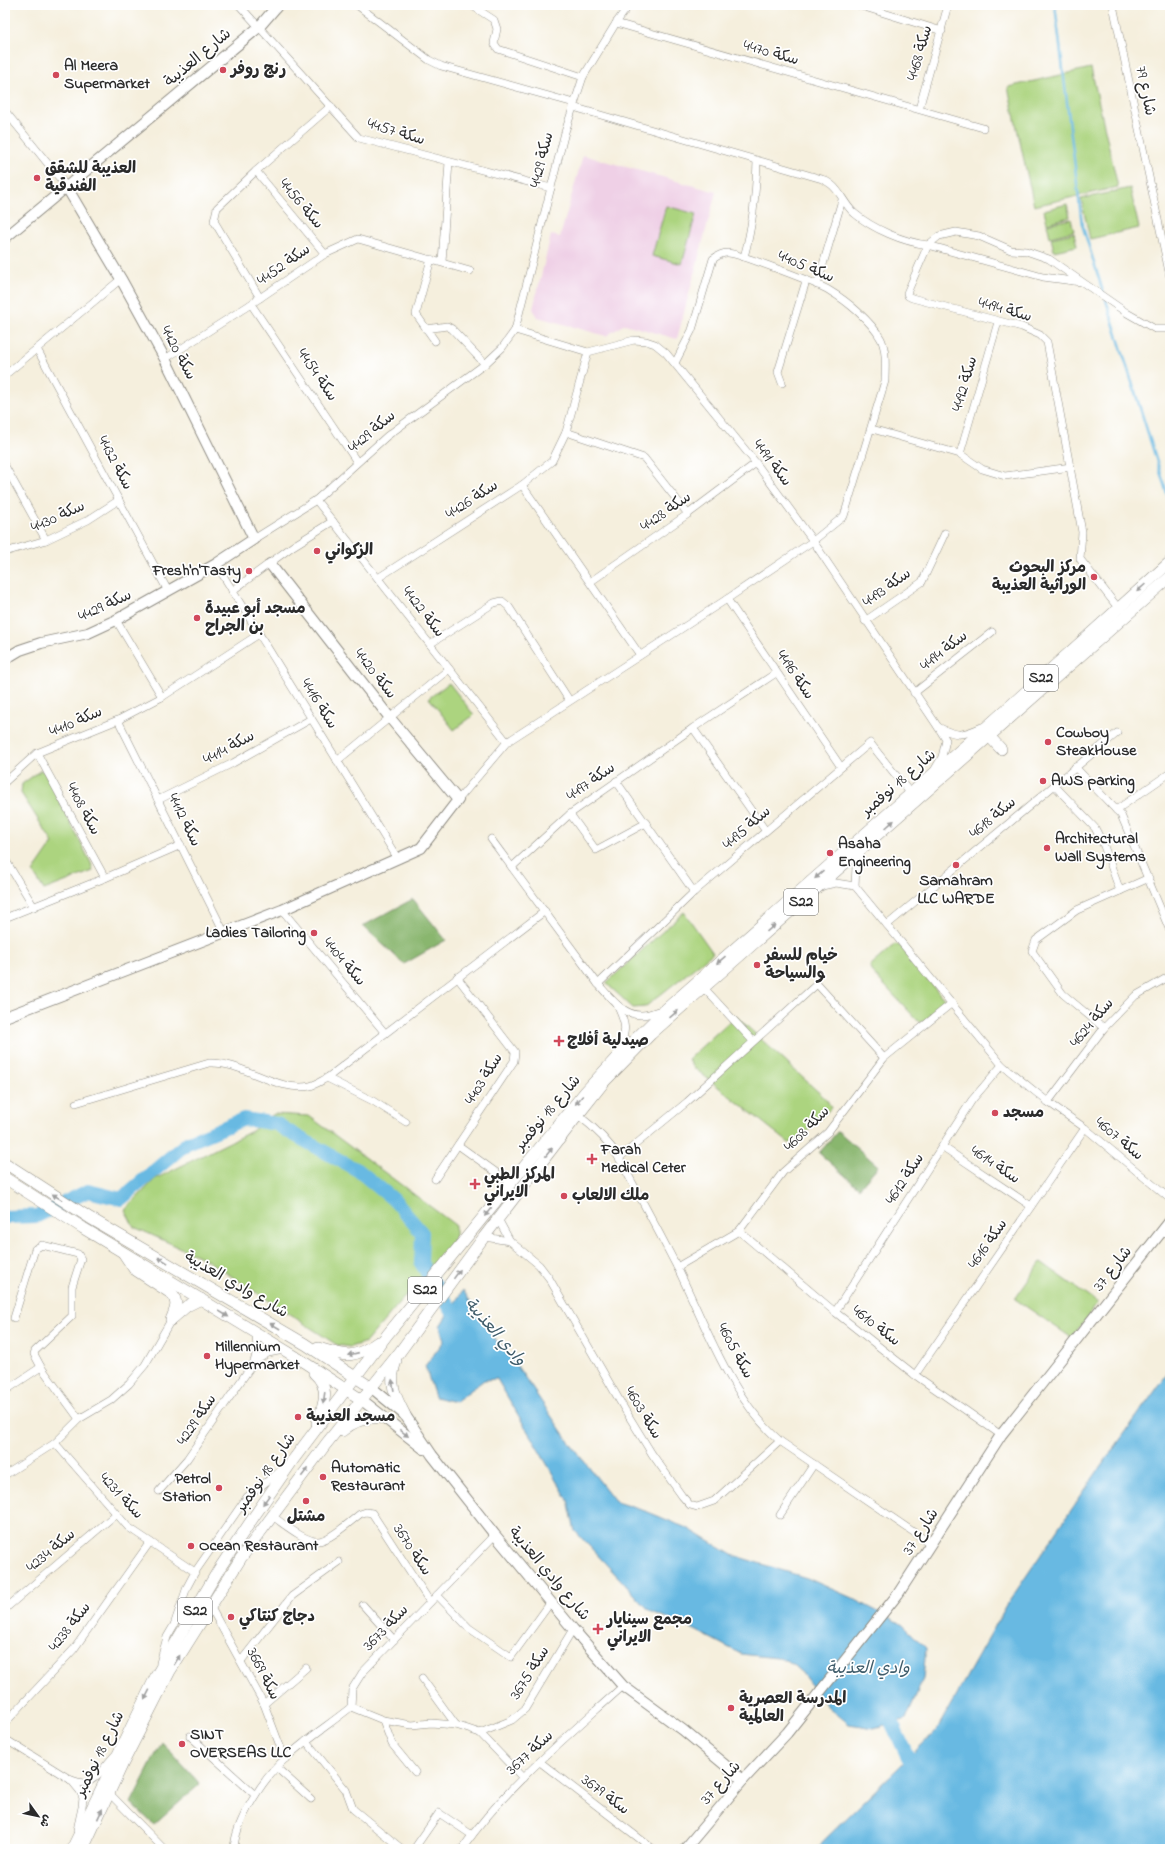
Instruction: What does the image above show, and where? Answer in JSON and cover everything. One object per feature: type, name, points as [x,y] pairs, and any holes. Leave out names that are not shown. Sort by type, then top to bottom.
[{"type":"main road","name":"شارع 18 نوفمبر","points":[[76,1847],[120,1749],[156,1676],[219,1569],[294,1460],[346,1389],[395,1326],[585,1092],[617,1057],[666,1009],[927,780],[1170,562]]},
{"type":"main road","name":"شارع 18 نوفمبر","points":[[76,1847],[109,1794],[170,1671],[241,1558],[326,1444],[399,1353],[498,1218],[604,1082],[629,1056],[704,988],[1170,577]]},
{"type":"main road","points":[[989,736],[1001,749]]},
{"type":"main road","name":"شارع وادي العذيبة","points":[[5,1163],[90,1218],[305,1344],[372,1388]]},
{"type":"main road","name":"شارع وادي العذيبة","points":[[5,1178],[83,1228],[296,1357],[362,1400]]},
{"type":"main road","points":[[123,1252],[134,1269],[172,1294],[175,1298],[176,1308],[171,1320]]},
{"type":"main road","points":[[171,1320],[187,1306],[201,1299]]},
{"type":"main road","points":[[305,1344],[346,1356],[369,1348],[387,1336]]},
{"type":"main road","points":[[399,1353],[392,1372],[392,1385],[395,1396],[405,1415]]},
{"type":"main road","points":[[296,1357],[317,1375],[322,1382],[325,1391],[322,1409],[312,1436]]},
{"type":"main road","points":[[326,1444],[358,1420],[376,1417],[385,1418]]},
{"type":"street","name":"سكة 4457","points":[[239,5],[359,138],[551,188]]},
{"type":"street","name":"شارع العذيبة","points":[[5,238],[259,27],[278,5]]},
{"type":"street","points":[[357,5],[429,60],[441,66],[757,161],[822,179],[833,186],[842,200],[854,213],[874,226],[912,243],[928,245],[1043,277],[1083,283]]},
{"type":"street","points":[[470,5],[494,20],[497,29],[494,42],[498,49],[583,77]]},
{"type":"street","points":[[616,5],[624,11]]},
{"type":"street","name":"سكة 4429","points":[[5,659],[20,650],[41,643],[88,633],[116,620],[168,592],[216,564],[316,500],[387,436],[485,364],[502,348],[515,330],[565,132],[583,77],[616,23],[629,5]]},
{"type":"street","points":[[858,5],[942,31]]},
{"type":"street","name":"سكة 4468","points":[[919,109],[942,31],[948,5]]},
{"type":"street","name":"79 شارع","points":[[1113,5],[1170,277]]},
{"type":"street","name":"سكة 4470","points":[[616,23],[983,128]]},
{"type":"street","points":[[260,298],[214,221],[217,208],[256,171],[331,106]]},
{"type":"street","points":[[5,111],[66,186]]},
{"type":"street","points":[[744,257],[751,230],[754,210],[757,161]]},
{"type":"street","points":[[442,262],[449,162]]},
{"type":"street","name":"سكة 4456","points":[[256,171],[325,254]]},
{"type":"street","name":"سكة 4420","points":[[66,186],[121,279],[165,359],[254,539]]},
{"type":"street","points":[[817,285],[842,200]]},
{"type":"street","points":[[928,245],[939,236],[956,232],[979,236],[1011,250],[1026,251],[1049,259],[1127,313],[1156,329],[1170,329]]},
{"type":"street","name":"سكة 4452","points":[[165,359],[251,304],[325,254],[358,239],[470,271]]},
{"type":"street","name":"سكة 4494","points":[[928,245],[907,293],[908,296],[998,322],[1022,327],[1040,335],[1047,342],[1082,532],[1080,559],[1119,609]]},
{"type":"street","name":"سكة 4405","points":[[458,800],[507,742],[569,700],[727,599],[813,541],[844,516],[872,429],[885,381],[886,360],[881,339],[848,303],[828,289],[728,252],[713,259],[692,330],[675,363]]},
{"type":"street","points":[[431,259],[416,314],[435,341]]},
{"type":"street","points":[[5,375],[121,279]]},
{"type":"street","points":[[782,384],[778,372],[806,281]]},
{"type":"street","name":"سكة 4454","points":[[251,304],[357,462]]},
{"type":"street","name":"سكة 4492","points":[[960,454],[998,322]]},
{"type":"street","points":[[426,329],[447,326],[452,329],[485,364]]},
{"type":"street","points":[[515,330],[588,352]]},
{"type":"street","name":"سكة 4491","points":[[588,352],[634,340],[646,341],[655,344],[675,363],[756,463],[813,541],[865,621],[946,740],[942,757],[927,780]]},
{"type":"street","name":"سكة 4432","points":[[37,349],[168,592]]},
{"type":"street","name":"سكة 4426","points":[[378,578],[522,485],[552,461],[566,432],[588,352]]},
{"type":"street","points":[[872,429],[960,454],[982,469],[1004,476],[1071,466]]},
{"type":"street","points":[[566,432],[644,458],[688,514]]},
{"type":"street","name":"سكة 4428","points":[[590,582],[688,514],[756,463]]},
{"type":"street","points":[[5,466],[46,540]]},
{"type":"street","points":[[522,485],[640,654]]},
{"type":"street","name":"سكة 4430","points":[[5,552],[46,540],[88,520],[119,500]]},
{"type":"street","name":"سكة 4422","points":[[316,500],[507,742]]},
{"type":"street","points":[[232,591],[293,546],[333,521]]},
{"type":"street","name":"سكة 4493","points":[[865,621],[922,582],[945,533]]},
{"type":"street","name":"سكة 4416","points":[[216,564],[398,859]]},
{"type":"street","name":"سكة 4420","points":[[270,564],[390,718],[458,800]]},
{"type":"street","name":"سكة 4496","points":[[727,599],[841,767]]},
{"type":"street","points":[[430,644],[494,603],[502,601],[509,607],[569,700]]},
{"type":"street","points":[[116,620],[162,697]]},
{"type":"street","name":"سكة 4494","points":[[914,693],[992,632]]},
{"type":"street","name":"سكة 4410","points":[[5,782],[37,753],[118,720],[162,697],[259,634]]},
{"type":"street","points":[[338,761],[449,669]]},
{"type":"street","name":"سكة 4497","points":[[512,867],[570,814],[693,728],[776,673]]},
{"type":"street","name":"سكة 4414","points":[[158,800],[233,763],[311,719]]},
{"type":"street","name":"سكة 4412","points":[[118,720],[224,932]]},
{"type":"street","points":[[938,727],[954,735],[970,732],[991,723]]},
{"type":"street","points":[[693,728],[765,830]]},
{"type":"street","name":"سكة 4618","points":[[887,925],[1117,733]]},
{"type":"street","name":"سكة 4495","points":[[598,984],[694,892],[765,830],[870,743],[911,794]]},
{"type":"street","name":"سكة 4408","points":[[37,753],[105,878]]},
{"type":"street","points":[[1075,767],[1116,810],[1124,821],[1170,931]]},
{"type":"street","points":[[1116,810],[1170,773]]},
{"type":"street","points":[[616,781],[694,892]]},
{"type":"street","points":[[1054,785],[1095,828],[1104,846],[1120,891]]},
{"type":"street","points":[[5,1017],[282,910],[421,848],[458,800]]},
{"type":"street","points":[[570,814],[596,850],[646,823]]},
{"type":"street","points":[[491,839],[598,984],[616,1003],[631,1015],[643,1015],[666,1009]]},
{"type":"street","points":[[5,918],[105,878],[180,845]]},
{"type":"street","points":[[855,886],[856,866],[863,848]]},
{"type":"street","points":[[5,859],[34,907]]},
{"type":"street","points":[[1104,1028],[1063,994],[1032,951],[1036,940],[1077,910],[1149,878]]},
{"type":"street","points":[[817,888],[836,883],[855,886],[1002,1065],[1048,1102]]},
{"type":"street","name":"سكة 4404","points":[[282,910],[385,1033]]},
{"type":"street","points":[[76,1103],[208,1063],[217,1062],[245,1070],[283,1084],[310,1086],[327,1078],[545,911]]},
{"type":"street","name":"سكة 4624","points":[[1048,1102],[1104,1028],[1135,996],[1170,976]]},
{"type":"street","name":"سكة 4403","points":[[435,1179],[514,1062],[515,1052],[457,977]]},
{"type":"street","points":[[619,1158],[687,1102],[817,984],[884,1058]]},
{"type":"street","points":[[704,988],[753,1041]]},
{"type":"street","points":[[616,1003],[623,1018],[626,1032],[617,1057]]},
{"type":"street","name":"سكة 4608","points":[[677,1267],[739,1231],[783,1172],[828,1132],[884,1058],[952,1003]]},
{"type":"street","name":"سكة 4612","points":[[835,1312],[972,1100],[1002,1065]]},
{"type":"street","points":[[327,1078],[373,1101],[406,1122]]},
{"type":"street","name":"سكة 4607","points":[[1048,1102],[1085,1128],[1170,1200]]},
{"type":"street","name":"سكة 4605","points":[[578,1115],[600,1132],[619,1158],[677,1267],[730,1376],[761,1422],[780,1441],[931,1544]]},
{"type":"street","name":"سكة 4616","points":[[915,1375],[1085,1128]]},
{"type":"street","points":[[458,1145],[511,1183]]},
{"type":"street","name":"سكة 4614","points":[[943,1147],[1031,1206]]},
{"type":"street","name":"سكة 4603","points":[[498,1218],[510,1241],[535,1260],[549,1278],[648,1448],[690,1505],[697,1507],[714,1501],[780,1441]]},
{"type":"street","name":"شارع 37","points":[[685,1849],[743,1780],[787,1733],[898,1594],[1002,1435],[1170,1221]]},
{"type":"street","name":"سكة 4610","points":[[739,1231],[835,1312],[915,1375],[1002,1435]]},
{"type":"street","name":"سكة 4603","points":[[484,1237],[510,1241]]},
{"type":"street","points":[[14,1318],[35,1250],[42,1245],[81,1256],[82,1259],[72,1287],[72,1316],[35,1351],[34,1356],[79,1419]]},
{"type":"street","points":[[5,1475],[55,1443],[79,1419],[111,1400],[129,1384],[145,1365],[171,1320]]},
{"type":"street","name":"سكة 4229","points":[[158,1491],[188,1459],[254,1362],[257,1350],[256,1333]]},
{"type":"street","name":"سكة 4229","points":[[254,1362],[268,1353],[284,1350]]},
{"type":"street","points":[[5,1391],[41,1367]]},
{"type":"street","name":"شارع وادي العذيبة","points":[[372,1388],[405,1415],[432,1455],[495,1535],[573,1629],[624,1686],[683,1730],[743,1780]]},
{"type":"street","name":"شارع وادي العذيبة","points":[[362,1400],[432,1455]]},
{"type":"street","name":"سكة 4231","points":[[55,1443],[128,1527],[195,1572]]},
{"type":"street","points":[[156,1676],[167,1637],[174,1625],[187,1587],[195,1572],[247,1497],[294,1460]]},
{"type":"street","points":[[780,1515],[814,1464]]},
{"type":"street","name":"سكة 3670","points":[[272,1516],[304,1537],[320,1542],[360,1514],[366,1512],[372,1513],[430,1602]]},
{"type":"street","name":"سكة 4234","points":[[5,1609],[116,1514]]},
{"type":"street","name":"سكة 3673","points":[[351,1707],[352,1689],[362,1673],[495,1535]]},
{"type":"street","name":"سكة 4238","points":[[5,1723],[74,1649],[150,1542]]},
{"type":"street","points":[[241,1661],[292,1596],[339,1562]]},
{"type":"street","points":[[437,1595],[469,1628],[511,1657],[551,1602]]},
{"type":"street","points":[[363,1605],[394,1640]]},
{"type":"street","name":"سكة 3669","points":[[210,1606],[264,1704],[285,1758]]},
{"type":"street","name":"سكة 3675","points":[[480,1733],[512,1720],[525,1709],[573,1629]]},
{"type":"street","points":[[264,1704],[306,1668]]},
{"type":"street","points":[[422,1678],[456,1724]]},
{"type":"street","name":"سكة 3677","points":[[464,1848],[472,1835],[522,1778],[624,1686]]},
{"type":"street","points":[[234,1849],[234,1840],[243,1817],[255,1795],[285,1758],[351,1707],[383,1720],[412,1725],[431,1723],[456,1724],[480,1733],[522,1778]]},
{"type":"street","points":[[383,1720],[392,1744],[415,1772]]},
{"type":"street","points":[[190,1736],[255,1795]]},
{"type":"street","points":[[5,1739],[71,1780],[84,1783],[93,1779],[99,1774],[120,1749]]},
{"type":"street","points":[[306,1742],[346,1790],[353,1809],[402,1849]]},
{"type":"street","name":"سكة 3679","points":[[540,1762],[653,1849]]},
{"type":"street","points":[[277,1768],[311,1799]]},
{"type":"street","points":[[71,1780],[80,1791],[83,1798],[76,1847]]},
{"type":"street","points":[[109,1794],[164,1849]]},
{"type":"street","points":[[414,1849],[439,1813],[472,1835]]},
{"type":"shaded area","points":[[583,155],[716,192],[677,339],[625,324],[606,336],[538,317],[533,309],[551,235],[560,237]]},
{"type":"green space","points":[[1091,68],[1118,187],[1034,206],[1008,87]]},
{"type":"green space","points":[[1130,188],[1139,228],[1090,239],[1081,199]]},
{"type":"green space","points":[[1067,204],[1070,217],[1047,223],[1044,210]]},
{"type":"green space","points":[[666,206],[696,214],[682,264],[652,256]]},
{"type":"green space","points":[[1071,219],[1074,231],[1050,237],[1047,224]]},
{"type":"green space","points":[[1074,233],[1077,246],[1054,251],[1051,238]]},
{"type":"green space","points":[[449,683],[474,715],[454,730],[429,698]]},
{"type":"green space","points":[[41,770],[45,773],[91,863],[93,871],[44,890],[33,872],[53,843],[21,793],[22,784]]},
{"type":"green space","points":[[413,899],[446,940],[404,964],[363,926]]},
{"type":"green space","points":[[684,912],[713,953],[645,1007],[633,1008],[606,983]]},
{"type":"green space","points":[[895,944],[900,946],[944,999],[942,1005],[923,1022],[920,1023],[871,971],[870,966]]},
{"type":"green space","points":[[737,1017],[827,1100],[831,1108],[797,1142],[789,1143],[693,1067],[688,1059],[732,1019]]},
{"type":"green space","points":[[274,1114],[309,1116],[455,1225],[455,1238],[366,1342],[350,1347],[337,1345],[205,1259],[134,1227],[125,1210],[155,1179],[252,1131]]},
{"type":"green space","points":[[838,1131],[878,1166],[859,1188],[819,1153]]},
{"type":"green space","points":[[1041,1262],[1098,1303],[1072,1338],[1015,1299]]},
{"type":"green space","points":[[162,1742],[200,1784],[154,1825],[131,1803]]},
{"type":"water","name":"وادي العذيبة","points":[[463,1290],[492,1335],[517,1366],[569,1442],[616,1502],[648,1512],[689,1529],[732,1555],[807,1578],[852,1598],[903,1625],[926,1648],[923,1679],[906,1719],[874,1728],[849,1724],[827,1706],[802,1673],[786,1659],[741,1654],[693,1629],[650,1611],[575,1531],[568,1500],[497,1379],[484,1380],[455,1402],[435,1397],[425,1366],[444,1341],[440,1326]]},
{"type":"water","points":[[1170,1370],[1170,1849],[815,1849],[936,1731],[1008,1603],[1097,1472]]},
{"type":"waterway","points":[[1055,5],[1082,224],[1104,295]]},
{"type":"waterway","points":[[1106,300],[1170,503]]},
{"type":"waterway","name":"وادي العذيبة","points":[[5,1217],[37,1216],[88,1191],[121,1199],[187,1143],[244,1119],[277,1124],[359,1171],[394,1200],[422,1233],[421,1263],[461,1325]]},
{"type":"waterway","name":"وادي العذيبة","points":[[884,1707],[909,1759]]},
{"type":"place","name":"رنج روفر","points":[[223,70]]},
{"type":"place","name":"Al Meera Supermarket","points":[[56,75]]},
{"type":"place","name":"العذيبة للشقق الفندقية","points":[[37,178]]},
{"type":"place","name":"الزكواني","points":[[317,551]]},
{"type":"place","name":"Fresh'n'Tasty","points":[[249,571]]},
{"type":"place","name":"مركز البحوث الوراثية العذيبة","points":[[1094,577]]},
{"type":"place","name":"مسجد أبو عبيدة بن الجراح","points":[[197,618]]},
{"type":"place","name":"Cowboy SteakHouse","points":[[1048,742]]},
{"type":"place","name":"AWS parking","points":[[1043,781]]},
{"type":"place","name":"Architectural Wall Systems","points":[[1047,848]]},
{"type":"place","name":"Asaha Engineering","points":[[830,853]]},
{"type":"place","name":"Samahram LLC WARDE","points":[[956,865]]},
{"type":"place","name":"Ladies Tailoring","points":[[314,933]]},
{"type":"place","name":"خيام للسفر والسياحة","points":[[757,965]]},
{"type":"place","name":"صيدلية أفلاج","points":[[559,1041]]},
{"type":"place","name":"مسجد","points":[[995,1113]]},
{"type":"place","name":"Farah Medical Ceter","points":[[592,1159]]},
{"type":"place","name":"المركز الطبي الايراني","points":[[475,1184]]},
{"type":"place","name":"ملك الالعاب","points":[[564,1196]]},
{"type":"place","name":"Millennium Hypermarket","points":[[207,1356]]},
{"type":"place","name":"مسجد العذيبة","points":[[298,1417]]},
{"type":"place","name":"Automatic Restaurant","points":[[323,1477]]},
{"type":"place","name":"Petrol Station","points":[[219,1488]]},
{"type":"place","name":"مشتل","points":[[306,1501]]},
{"type":"place","name":"Ocean Restaurant","points":[[191,1546]]},
{"type":"place","name":"دجاج كنتاكي","points":[[231,1617]]},
{"type":"place","name":"مجمع سينايار الايراني","points":[[598,1629]]},
{"type":"place","name":"المدرسة العصرية العالمية","points":[[731,1708]]},
{"type":"place","name":"SINT OVERSEAS LLC","points":[[182,1744]]}]
